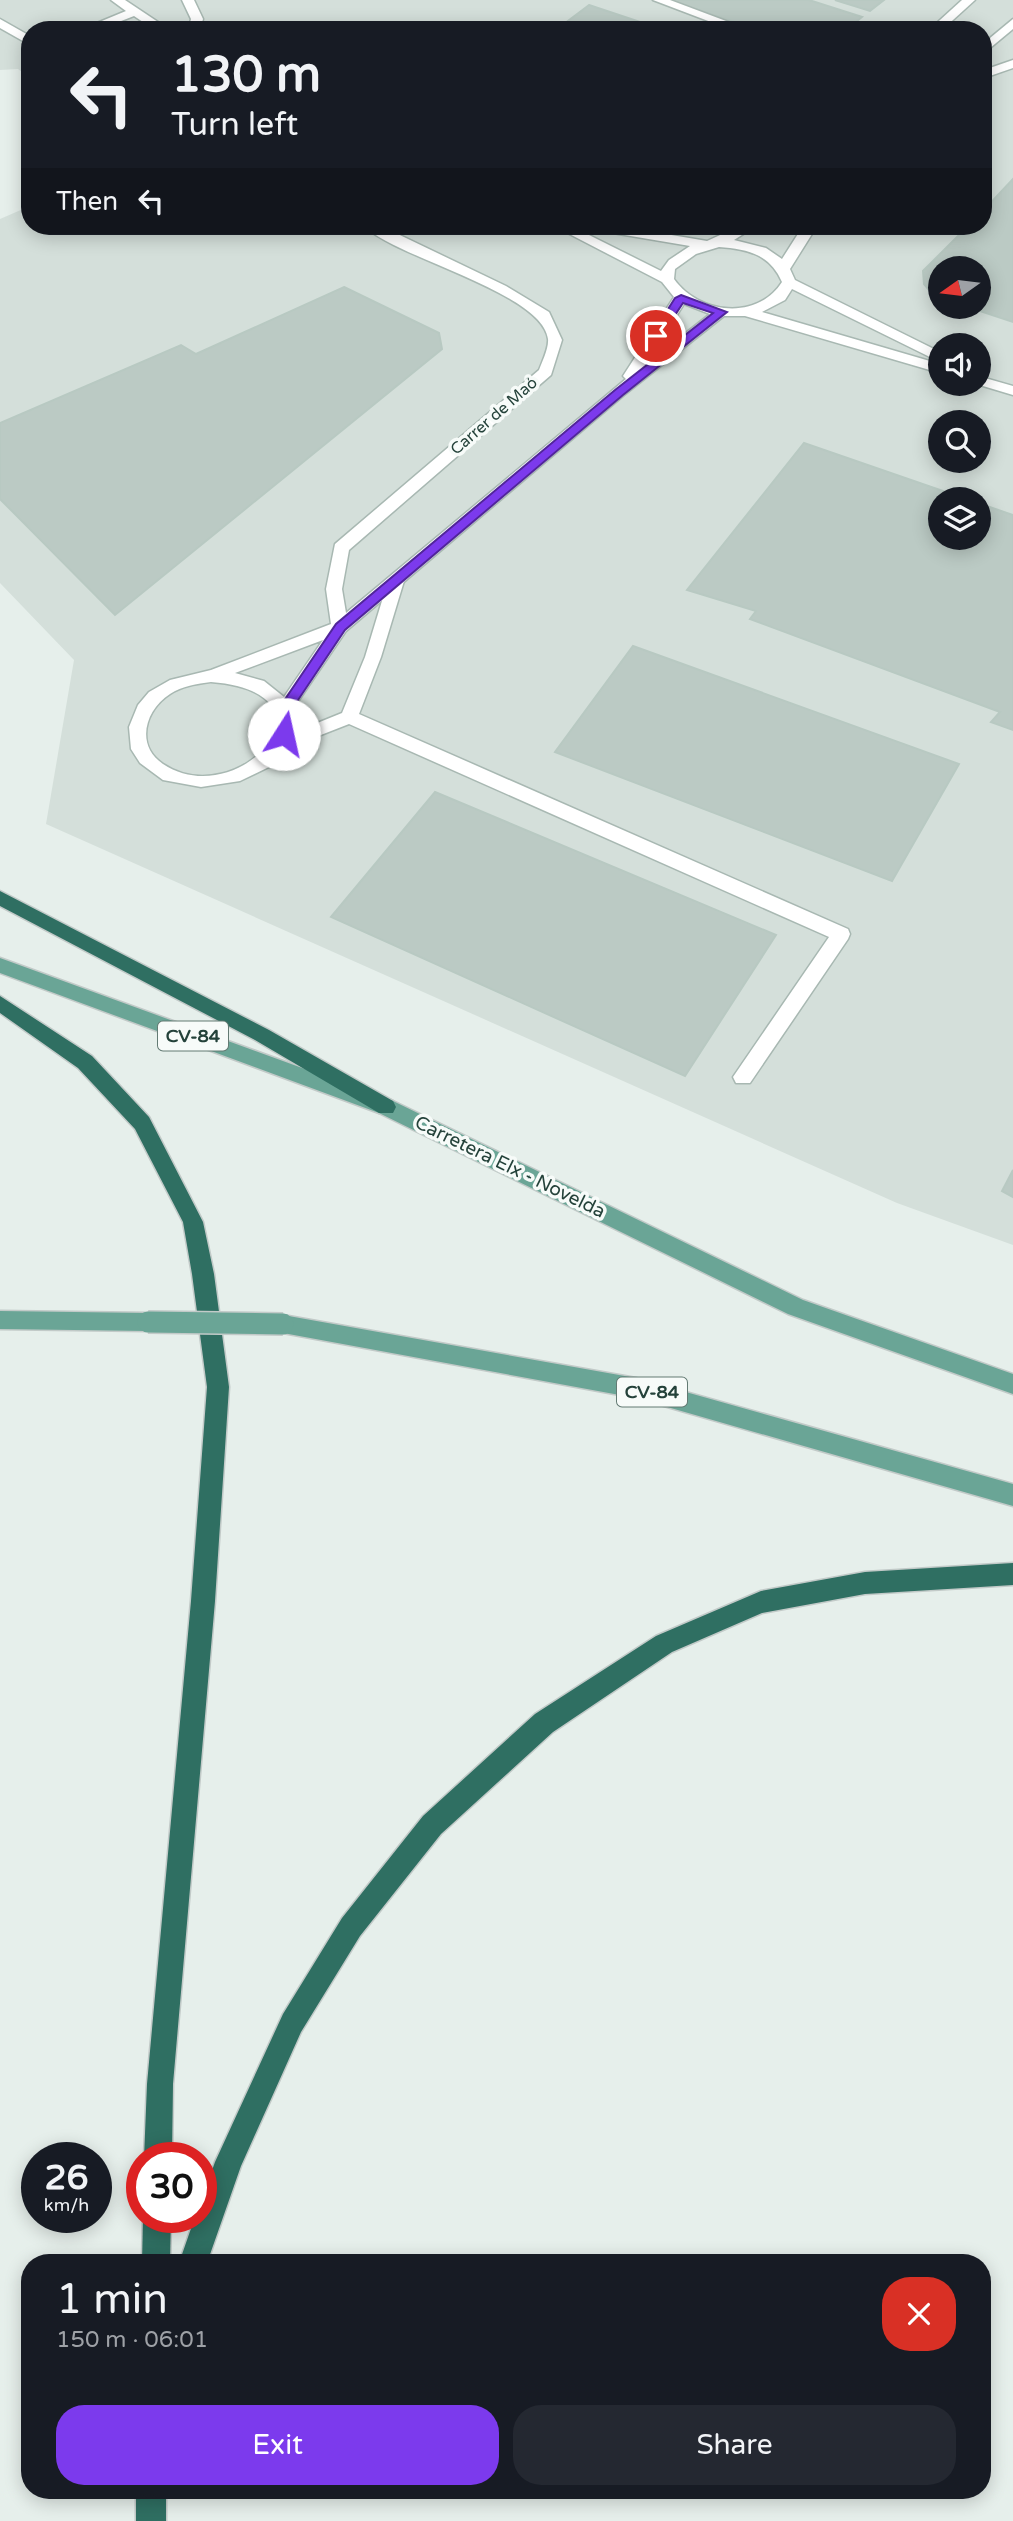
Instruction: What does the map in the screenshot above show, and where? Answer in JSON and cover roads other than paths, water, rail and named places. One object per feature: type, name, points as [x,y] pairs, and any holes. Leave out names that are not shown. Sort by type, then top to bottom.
[{"type":"highway","points":[[0,898],[262,1035],[386,1107]]},
{"type":"highway","points":[[0,1003],[85,1062],[142,1123],[193,1222],[204,1286],[218,1387],[203,1601],[160,2084],[159,2142]]},
{"type":"highway","points":[[196,2254],[229,2162],[292,2023],[351,1927],[432,1825],[544,1723],[664,1644],[761,1602],[865,1583],[1013,1574]]},
{"type":"highway","points":[[156,2254],[157,2233]]},
{"type":"highway","points":[[151,2499],[151,2521]]},
{"type":"main road","name":"Carretera Elx - Novelda","points":[[0,965],[386,1107],[796,1307],[1013,1384]]},
{"type":"main road","name":"CV-84","points":[[0,1321],[283,1324],[636,1388],[1013,1495]]},
{"type":"street","points":[[117,0],[149,21]]},
{"type":"street","points":[[188,0],[196,21]]},
{"type":"street","points":[[659,0],[718,21]]},
{"type":"street","points":[[945,21],[969,0]]},
{"type":"street","points":[[110,21],[134,12]]},
{"type":"street","points":[[0,23],[21,36]]},
{"type":"street","points":[[992,42],[1013,23]]},
{"type":"street","points":[[992,71],[1013,64]]},
{"type":"street","name":"Carrer de Maó","points":[[340,627],[334,589],[341,548],[546,372],[555,340],[544,315],[501,289],[390,235]]},
{"type":"street","points":[[579,235],[667,279],[681,298],[700,307],[721,312],[744,312],[928,366]]},
{"type":"street","points":[[649,235],[703,244],[719,243],[759,249],[783,267],[789,282],[928,352]]},
{"type":"street","points":[[719,243],[733,235]]},
{"type":"street","points":[[783,267],[804,235]]},
{"type":"street","points":[[667,279],[668,268],[677,258],[703,244]]},
{"type":"street","points":[[744,312],[773,302],[781,296],[789,282]]},
{"type":"street","points":[[619,392],[681,298]]},
{"type":"street","points":[[283,711],[340,627],[619,392],[721,312]]},
{"type":"street","points":[[991,383],[1013,391]]},
{"type":"street","points":[[349,717],[373,657],[396,581]]},
{"type":"street","points":[[211,676],[242,678],[259,685],[274,696],[283,711],[284,734],[279,745],[258,766],[218,780],[191,780],[167,773],[146,759],[138,746],[136,731],[139,715],[164,689],[211,676],[340,627]]},
{"type":"street","points":[[279,745],[349,717],[841,934],[743,1077]]}]
